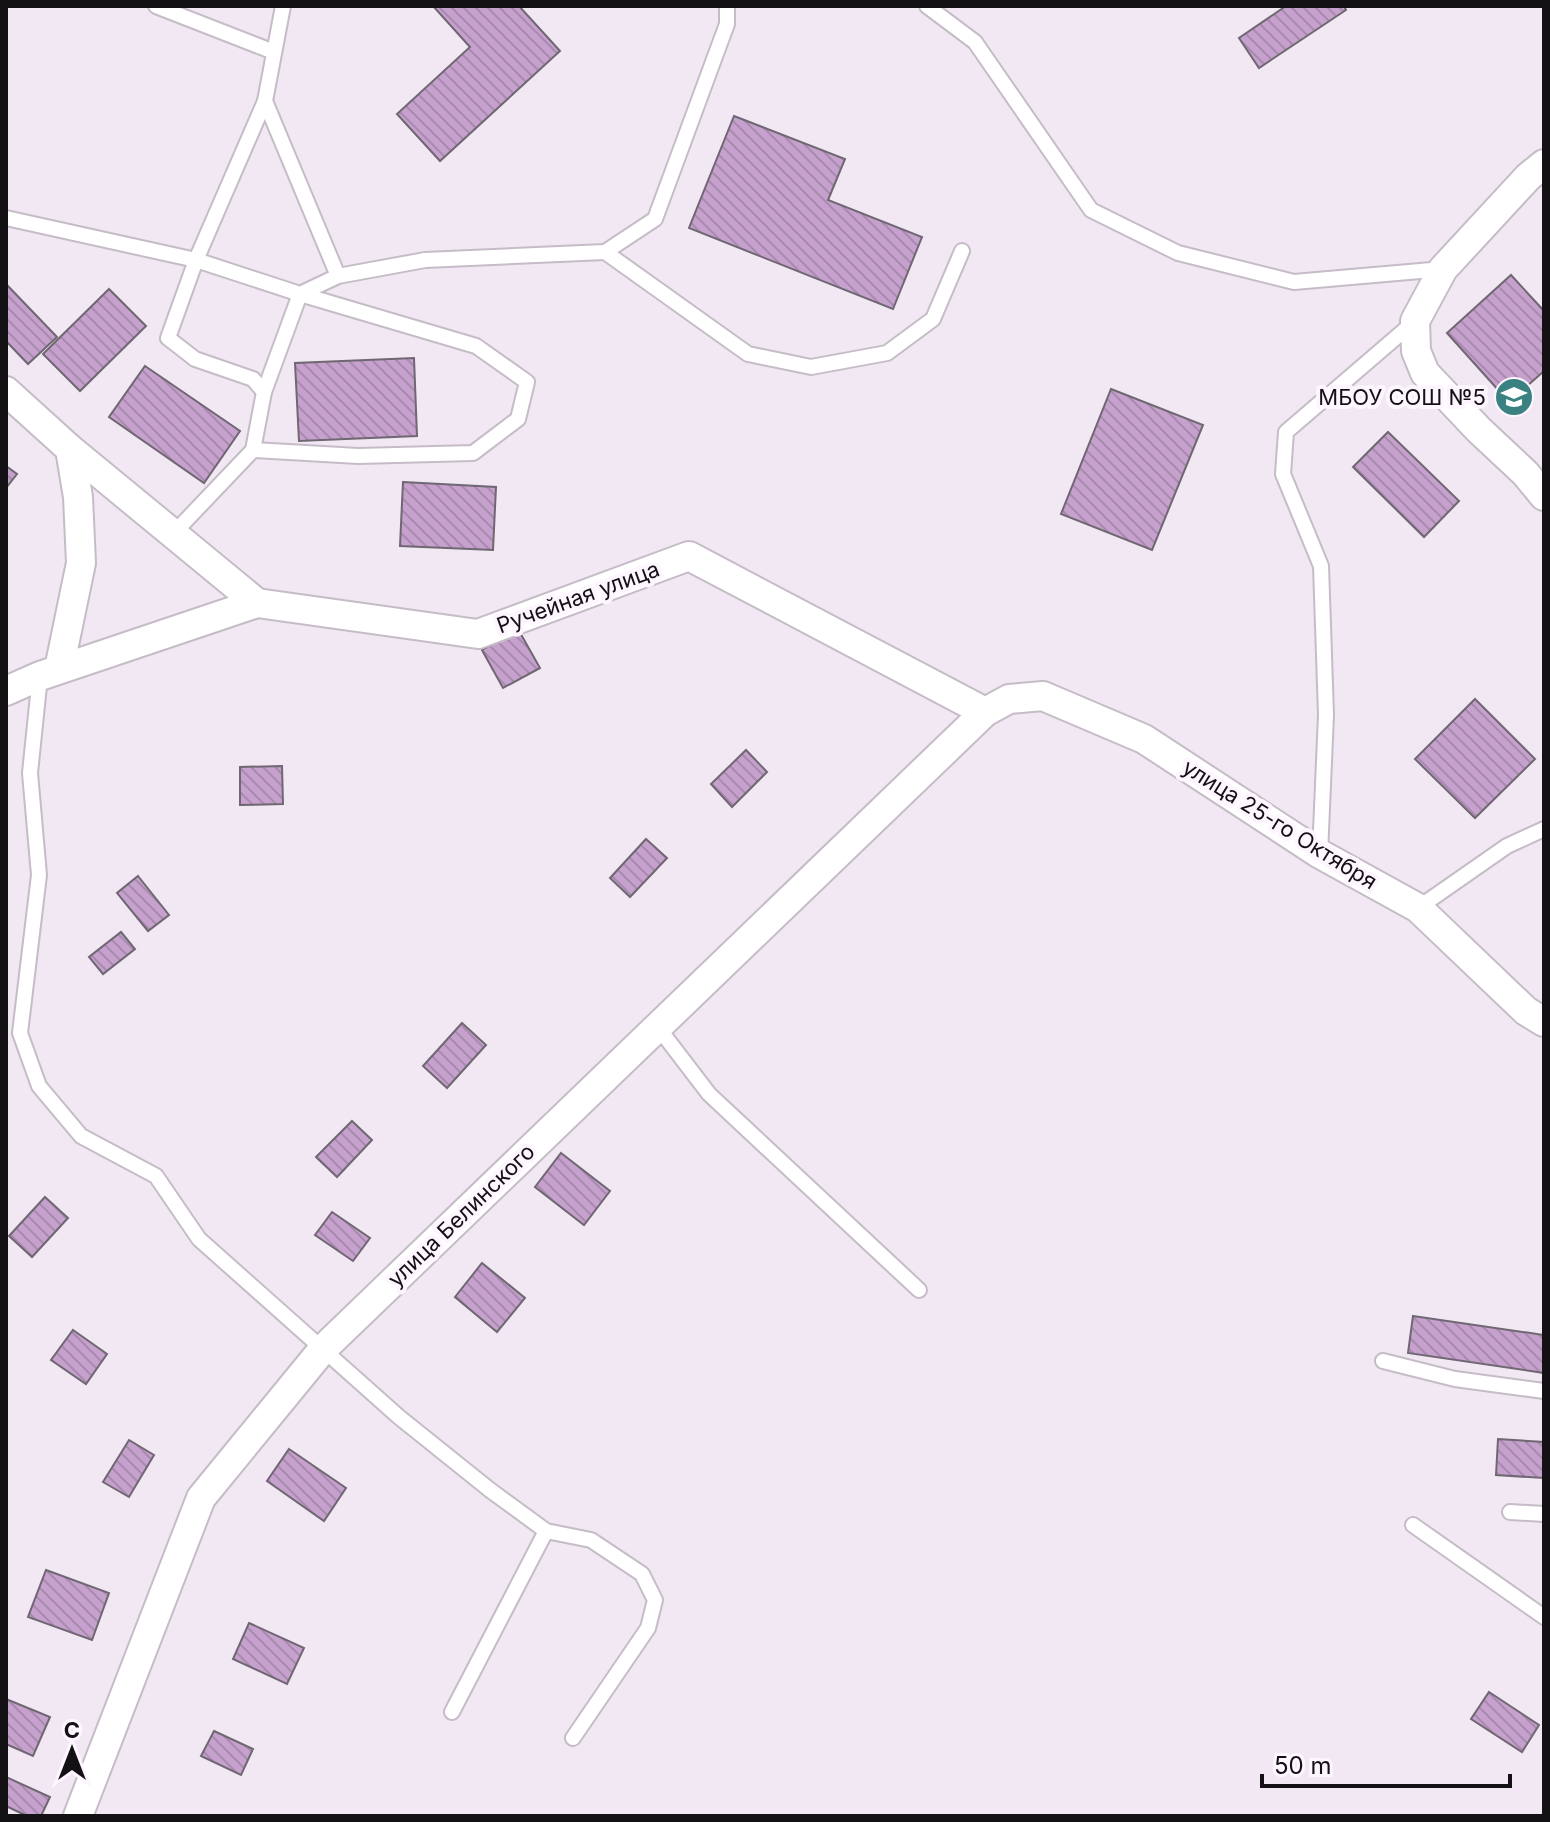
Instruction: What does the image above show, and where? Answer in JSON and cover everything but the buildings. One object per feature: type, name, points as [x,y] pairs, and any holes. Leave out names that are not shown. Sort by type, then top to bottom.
[{"type":"street","points":[[1544,164],[1528,177],[1443,269],[1415,321],[1416,351],[1425,373],[1544,496]]},
{"type":"street","points":[[6,391],[70,449],[257,603]]},
{"type":"street","points":[[49,673],[81,563],[78,497],[70,449]]},
{"type":"street","name":"Ручейная улица","points":[[6,691],[49,673],[257,603],[478,634],[689,556],[985,712]]},
{"type":"street","name":"улица 25-го Октября","points":[[985,712],[1009,699],[1043,696],[1144,739],[1320,854],[1418,908],[1526,1011],[1544,1022]]},
{"type":"street","name":"улица Белинского","points":[[78,1816],[201,1498],[323,1349],[985,712]]},
{"type":"lane","points":[[156,6],[274,52]]},
{"type":"lane","points":[[264,392],[253,379],[195,359],[168,338],[196,260],[265,101],[283,6]]},
{"type":"lane","points":[[173,534],[253,450],[264,392],[300,294],[338,276],[425,260],[605,252],[655,219],[727,24],[727,6]]},
{"type":"lane","points":[[927,6],[975,42],[1091,210],[1178,253],[1294,282],[1443,269]]},
{"type":"lane","points":[[265,101],[338,276]]},
{"type":"lane","points":[[6,218],[196,260],[476,346],[527,382],[518,419],[473,453],[358,456],[253,450]]},
{"type":"lane","points":[[605,252],[748,354],[811,367],[887,353],[933,319],[962,251]]},
{"type":"lane","points":[[1320,854],[1326,715],[1321,566],[1283,474],[1286,432],[1415,321]]},
{"type":"lane","points":[[49,673],[30,773],[39,875],[20,1033],[39,1086],[81,1136],[156,1176],[199,1239],[399,1417],[546,1531],[591,1540],[642,1574],[655,1600],[648,1628],[573,1738]]},
{"type":"lane","points":[[1418,908],[1507,846],[1544,829]]},
{"type":"lane","points":[[657,1026],[709,1094],[919,1290]]},
{"type":"lane","points":[[1383,1361],[1455,1379],[1544,1391]]},
{"type":"lane","points":[[1510,1512],[1544,1514]]},
{"type":"lane","points":[[1413,1525],[1544,1617]]},
{"type":"lane","points":[[452,1712],[546,1531]]},
{"type":"place","name":"МБОУ СОШ №5","points":[[1514,397]]}]
